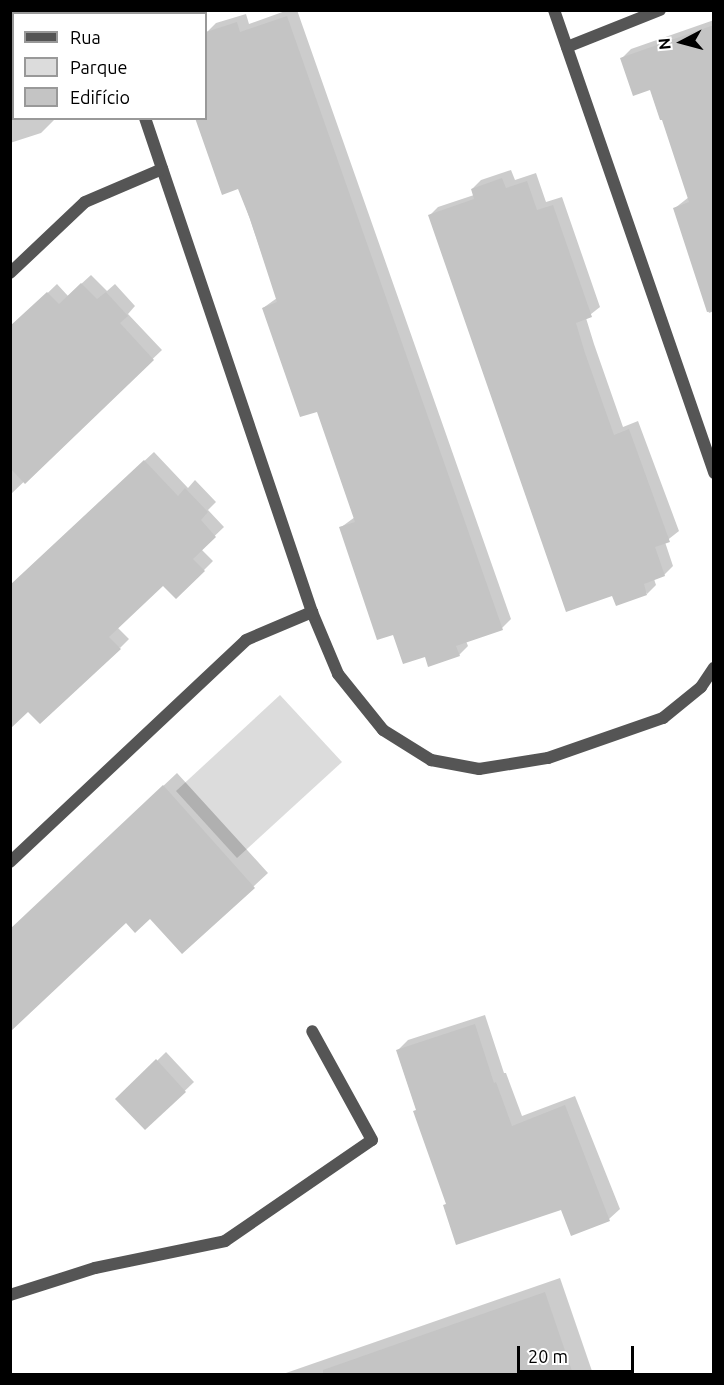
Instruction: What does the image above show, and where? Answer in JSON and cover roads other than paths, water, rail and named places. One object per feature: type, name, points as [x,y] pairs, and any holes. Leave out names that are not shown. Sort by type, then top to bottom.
[{"type":"street","points":[[554,10],[714,473]]},
{"type":"street","points":[[567,46],[660,10]]},
{"type":"street","points":[[146,120],[312,612],[338,674],[383,730],[431,760],[479,769],[548,758],[663,718],[701,687],[714,668]]},
{"type":"street","points":[[10,273],[85,202],[162,169]]},
{"type":"street","points":[[10,862],[246,640],[312,612]]},
{"type":"street","points":[[10,1294],[95,1268],[225,1241],[372,1140],[312,1031]]}]
